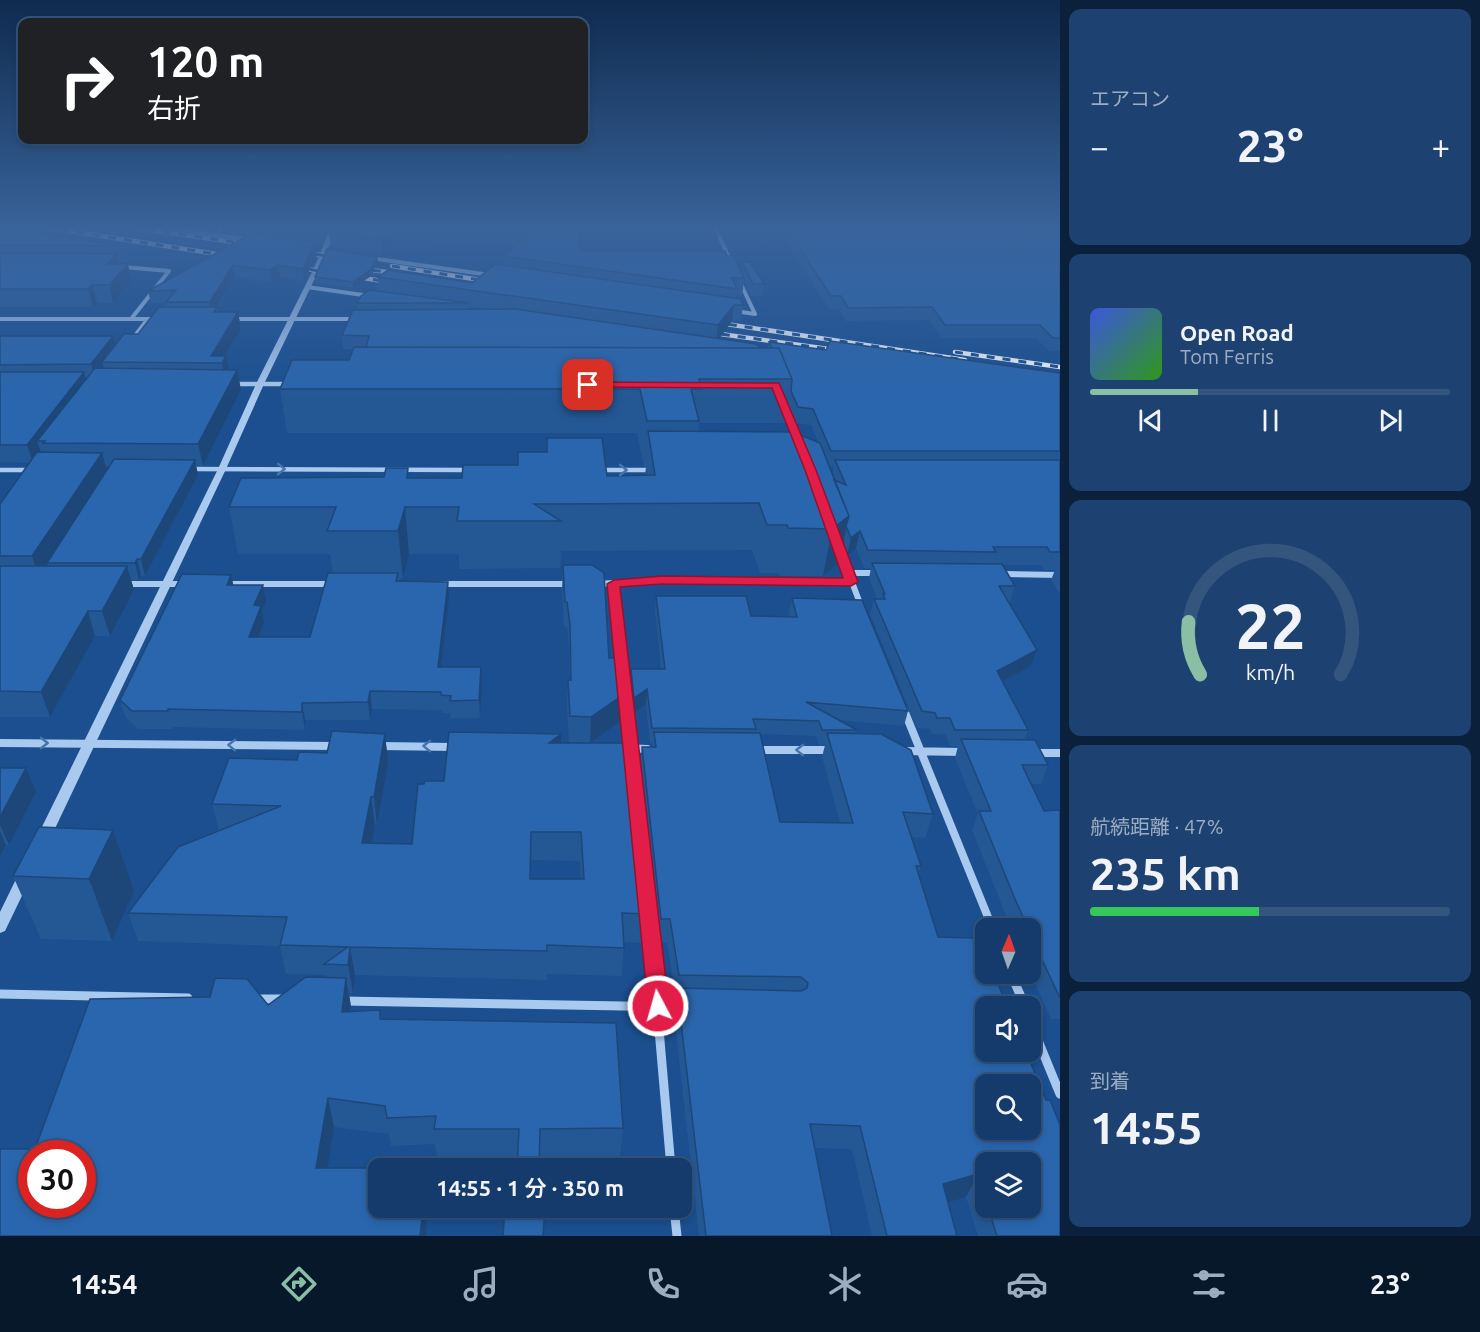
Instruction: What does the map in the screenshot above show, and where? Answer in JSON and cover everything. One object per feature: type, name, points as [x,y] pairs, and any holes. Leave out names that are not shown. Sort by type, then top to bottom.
[{"type":"street","points":[[131,319],[159,285]]},
{"type":"street","points":[[732,311],[755,314],[741,285]]},
{"type":"street","points":[[0,927],[222,469],[307,287],[377,297]]},
{"type":"street","points":[[0,319],[169,319]]},
{"type":"street","points":[[224,319],[362,319]]},
{"type":"street","points":[[125,347],[147,320]]},
{"type":"street","points":[[225,384],[296,384]]},
{"type":"street","points":[[784,407],[802,449]]},
{"type":"street","points":[[0,470],[33,470],[26,478]]},
{"type":"street","points":[[187,470],[469,470]]},
{"type":"street","points":[[587,470],[658,470]]},
{"type":"street","points":[[837,542],[864,614]]},
{"type":"street","points":[[848,573],[883,573]]},
{"type":"street","points":[[989,574],[1060,575]]},
{"type":"street","points":[[590,584],[662,580],[851,582]]},
{"type":"street","points":[[121,584],[190,584]]},
{"type":"street","points":[[213,584],[343,584]]},
{"type":"street","points":[[437,584],[578,584]]},
{"type":"street","points":[[614,584],[658,1006],[670,1158]]},
{"type":"street","points":[[899,699],[989,918]]},
{"type":"street","points":[[0,743],[349,746]]},
{"type":"street","points":[[372,746],[467,747]]},
{"type":"street","points":[[621,748],[656,749]]},
{"type":"street","points":[[748,750],[840,751]]},
{"type":"street","points":[[898,751],[968,752]]},
{"type":"street","points":[[1025,752],[1060,753]]},
{"type":"street","points":[[0,994],[204,998]]},
{"type":"street","points":[[251,999],[287,999]]},
{"type":"street","points":[[335,1000],[693,1007]]},
{"type":"street","points":[[1041,1048],[1060,1094]]},
{"type":"street","points":[[675,1218],[676,1236]]},
{"type":"building","points":[[0,285],[109,285],[92,285],[88,289],[0,289]]},
{"type":"building","points":[[159,285],[221,285],[210,302],[166,302],[176,290],[148,291]]},
{"type":"building","points":[[432,285],[640,285],[741,299],[743,305],[734,305],[718,325]]},
{"type":"building","points":[[706,285],[735,285],[737,289]]},
{"type":"building","points":[[824,285],[1060,285],[1060,338],[1053,338],[1040,325],[945,325],[932,307],[848,308],[841,296],[831,296]]},
{"type":"building","points":[[369,290],[469,303],[357,303],[361,296]]},
{"type":"building","points":[[159,307],[217,307],[214,312],[238,312],[211,356],[226,356],[222,363],[102,362],[124,334],[138,334]]},
{"type":"building","points":[[515,309],[756,344],[761,348],[366,347],[369,336],[342,335],[353,310]]},
{"type":"building","points":[[0,336],[113,336],[91,364],[0,365]]},
{"type":"building","points":[[830,341],[1060,373],[1060,451],[831,451],[813,409],[798,407],[791,391],[792,379],[779,348],[772,348],[769,342],[826,350]]},
{"type":"building","points":[[354,347],[779,348],[792,379],[699,379],[702,389],[691,389],[699,421],[647,421],[640,389],[280,389],[292,360],[349,360]]},
{"type":"building","points":[[95,368],[237,370],[198,444],[43,443],[45,441],[37,441]]},
{"type":"building","points":[[0,372],[84,372],[27,445],[0,445]]},
{"type":"building","points":[[648,431],[793,432],[820,443],[849,516],[832,529],[767,525],[759,503],[534,504],[561,521],[457,521],[459,507],[405,507],[398,531],[327,531],[336,507],[229,507],[241,478],[384,477],[386,468],[408,468],[407,478],[462,478],[463,465],[518,465],[518,452],[547,452],[547,438],[602,438],[607,476],[655,475]]},
{"type":"building","points":[[37,452],[102,453],[32,556],[0,556],[0,504]]},
{"type":"building","points":[[114,459],[195,460],[141,559],[137,559],[135,563],[47,563]]},
{"type":"building","points":[[835,460],[1060,460],[1060,552],[1050,552],[1047,547],[993,547],[996,552],[868,550],[860,531],[851,538],[846,526],[849,516],[834,480],[846,485]]},
{"type":"building","points":[[872,563],[1002,564],[1015,586],[999,586],[1037,650],[997,671],[1028,730],[955,730],[950,718],[937,718],[935,713],[922,711],[874,599],[885,599],[883,594],[885,594]]},
{"type":"building","points":[[563,565],[592,565],[604,573],[609,658],[620,658],[624,694],[591,717],[570,716],[568,680],[571,680],[570,624],[567,602],[565,602]]},
{"type":"building","points":[[0,566],[127,566],[102,611],[88,611],[41,692],[0,691]]},
{"type":"building","points":[[328,573],[398,573],[396,581],[448,582],[438,667],[481,667],[479,700],[450,701],[451,696],[441,695],[441,692],[370,691],[368,702],[302,703],[302,712],[168,709],[168,711],[132,711],[120,700],[182,574],[231,575],[227,585],[263,585],[254,605],[261,606],[249,637],[310,637]]},
{"type":"building","points":[[656,596],[746,596],[751,616],[797,617],[792,598],[862,600],[908,711],[806,702],[857,730],[822,730],[819,721],[753,719],[756,729],[652,728],[647,689],[634,698],[631,669],[665,669]]},
{"type":"building","points":[[332,731],[385,734],[374,797],[371,797],[362,843],[412,844],[418,784],[424,784],[425,781],[444,781],[449,732],[561,734],[549,743],[630,743],[648,914],[622,913],[624,948],[547,945],[547,951],[350,947],[348,965],[324,964],[348,947],[280,945],[287,917],[128,913],[178,847],[281,806],[212,804],[229,758],[297,760],[299,752],[327,753]],"holes":[[[531,832],[581,832],[584,879],[530,879]]]},
{"type":"building","points":[[654,732],[760,733],[780,822],[853,823],[827,733],[881,734],[911,750],[933,814],[903,812],[921,866],[916,866],[938,937],[973,938],[975,984],[998,984],[1003,996],[975,996],[975,1062],[1030,1062],[1035,1074],[975,1074],[975,1140],[1041,1140],[1041,1088],[1046,1100],[1050,1100],[1060,1125],[1060,1236],[997,1236],[991,1218],[1041,1218],[1041,1152],[975,1152],[975,1175],[943,1184],[957,1236],[887,1236],[860,1126],[810,1124],[832,1236],[706,1236],[677,988],[801,991],[807,988],[808,983],[801,977],[679,975],[670,919],[661,919],[642,747],[656,747]]},
{"type":"building","points":[[961,739],[1035,740],[1048,765],[1022,765],[1044,811],[1060,810],[1060,998],[1041,957],[1041,918],[1024,918],[979,811],[991,811]]},
{"type":"building","points":[[0,768],[26,768],[0,817]]},
{"type":"building","points":[[39,827],[113,830],[89,879],[13,876]]},
{"type":"building","points":[[306,977],[346,978],[342,1012],[380,1010],[380,1019],[616,1023],[623,1128],[540,1129],[539,1158],[518,1158],[519,1129],[434,1129],[436,1116],[387,1118],[385,1106],[328,1098],[316,1168],[368,1168],[368,1218],[422,1218],[420,1236],[0,1236],[0,1149],[18,1149],[18,1218],[96,1218],[96,1140],[38,1140],[90,999],[210,997],[215,978],[247,979],[268,1005]]},
{"type":"building","points":[[504,1218],[544,1218],[543,1236],[503,1236]]},
{"type":"railway","points":[[713,322],[965,360]]},
{"type":"railway","points":[[706,332],[843,351]]},
{"type":"railway","points":[[955,352],[1060,367]]},
{"type":"route","points":[[588,385],[776,386],[811,470],[851,582],[662,580],[614,584],[658,1006]]}]
